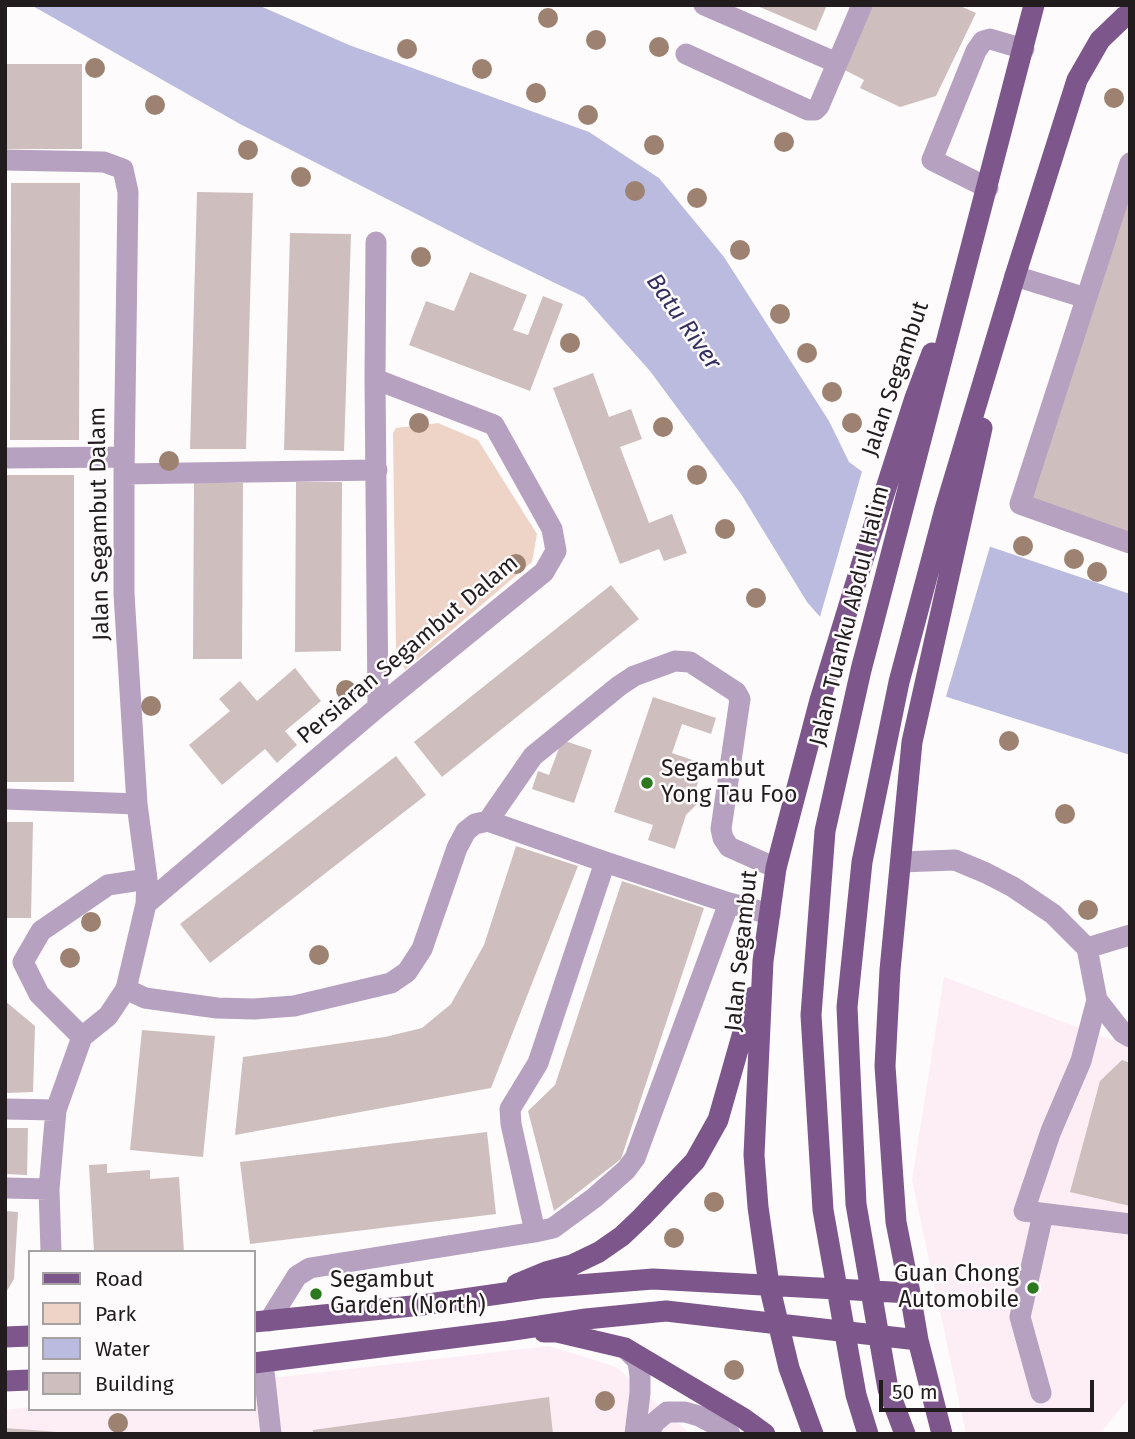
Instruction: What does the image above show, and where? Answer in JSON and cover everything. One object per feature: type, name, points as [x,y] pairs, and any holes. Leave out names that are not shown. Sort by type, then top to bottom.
[{"type":"main road","points":[[976,233],[1034,5]]},
{"type":"main road","points":[[905,1434],[888,1389],[856,1203],[847,1007],[862,862],[892,709],[945,509],[1015,275],[1077,80],[1100,40],[1130,14]]},
{"type":"main road","name":"Jalan Segambut","points":[[813,1434],[789,1368],[778,1324],[769,1285],[758,1207],[754,1155],[763,961],[776,868],[820,700],[915,398],[976,233]]},
{"type":"main road","name":"Jalan Tuanku Abdul Halim","points":[[868,1434],[856,1395],[823,1210],[811,1015],[825,831],[861,670],[976,233]]},
{"type":"main road","points":[[942,1434],[918,1340],[895,1222],[885,1066],[890,970],[912,742],[977,454],[1007,302]]},
{"type":"main road","points":[[486,1296],[546,1272],[572,1265],[598,1252],[622,1236],[695,1161],[718,1120],[763,961]]},
{"type":"main road","points":[[261,1321],[422,1305],[540,1288],[653,1279],[910,1293]]},
{"type":"main road","points":[[258,1362],[666,1311],[918,1340]]},
{"type":"main road","points":[[507,1331],[557,1332],[625,1348],[743,1418],[765,1434]]},
{"type":"main road","points":[[5,1337],[28,1336]]},
{"type":"main road","points":[[5,1381],[28,1380]]},
{"type":"street","points":[[704,5],[837,63]]},
{"type":"street","points":[[685,54],[808,110],[815,110],[862,5]]},
{"type":"street","points":[[988,188],[932,160],[976,51],[983,41],[990,39],[1024,49]]},
{"type":"street","name":"Jalan Segambut Dalam","points":[[5,160],[104,162],[123,169],[128,192],[124,594],[137,804],[147,879],[146,904],[126,989],[108,1016],[82,1037]]},
{"type":"street","points":[[1130,163],[1020,504],[1130,543]]},
{"type":"street","points":[[376,242],[379,707]]},
{"type":"street","points":[[1015,275],[1086,298]]},
{"type":"street","name":"Persiaran Segambut Dalam","points":[[146,904],[544,572],[556,551],[552,529],[494,425],[375,379]]},
{"type":"street","points":[[5,458],[124,465],[377,470]]},
{"type":"street","points":[[488,821],[533,756],[619,686],[634,676],[675,661],[690,662],[736,692],[740,699],[723,838],[729,847],[776,868]]},
{"type":"street","points":[[5,799],[137,804]]},
{"type":"street","points":[[126,989],[145,998],[217,1008],[254,1009],[294,1006],[391,983],[407,972],[422,948],[457,848],[466,831],[475,824],[488,821],[729,903],[770,914]]},
{"type":"street","points":[[901,862],[955,860],[986,873],[1013,887],[1053,914],[1087,948],[1097,1000],[1081,1062],[1051,1131],[1024,1211],[1130,1224]]},
{"type":"street","points":[[535,1232],[509,1109],[538,1063],[605,862]]},
{"type":"street","points":[[51,1250],[49,1189],[56,1110],[82,1037],[39,994],[14,962],[41,931],[108,885],[147,879]]},
{"type":"street","points":[[261,1321],[297,1276],[310,1268],[553,1228],[626,1170],[635,1158],[729,903]]},
{"type":"street","points":[[1087,948],[1130,935]]},
{"type":"street","points":[[1097,1000],[1123,1033],[1130,1037]]},
{"type":"street","points":[[5,1109],[56,1110]]},
{"type":"street","points":[[5,1188],[49,1189]]},
{"type":"street","points":[[1041,1393],[1020,1317],[1043,1213]]},
{"type":"street","points":[[625,1348],[638,1362],[640,1376],[635,1434]]},
{"type":"street","points":[[258,1362],[271,1434]]},
{"type":"street","points":[[648,1434],[655,1422],[667,1412],[685,1412],[699,1416],[730,1434]]},
{"type":"shaded area","name":"Guan Chong Automobile","points":[[944,977],[1130,1047],[1130,1397],[1099,1434],[966,1434],[912,1180]]},
{"type":"shaded area","points":[[549,1346],[616,1367],[690,1434],[5,1434],[5,1410],[28,1407],[28,1411],[256,1411],[256,1380]]},
{"type":"green space","points":[[438,423],[478,440],[537,534],[532,562],[405,670],[396,650],[393,433],[396,428]]},
{"type":"water","name":"Batu River","points":[[31,5],[258,5],[349,45],[589,132],[659,178],[724,257],[829,421],[849,462],[913,509],[991,547],[1130,594],[1130,755],[947,697],[842,642],[807,602],[741,494],[650,371],[584,297],[240,124]]},
{"type":"pier","points":[[863,468],[915,506],[991,543],[945,700],[840,644],[819,620]]},
{"type":"building","points":[[755,5],[827,5],[816,31]]},
{"type":"building","points":[[868,5],[958,5],[976,13],[936,96],[900,107],[860,88],[864,80],[839,67]]},
{"type":"building","points":[[5,64],[82,64],[82,149],[5,149]]},
{"type":"building","points":[[11,183],[80,183],[79,440],[10,440]]},
{"type":"building","points":[[197,192],[253,193],[246,449],[190,449]]},
{"type":"building","points":[[1130,195],[1130,534],[1029,500]]},
{"type":"building","points":[[290,233],[351,234],[344,451],[284,450]]},
{"type":"building","points":[[470,272],[527,295],[513,330],[528,335],[543,296],[563,304],[530,391],[409,345],[426,301],[454,311]]},
{"type":"building","points":[[593,373],[609,417],[631,409],[642,439],[620,447],[649,523],[672,514],[687,553],[664,561],[659,549],[620,564],[553,388]]},
{"type":"building","points":[[5,475],[74,475],[74,782],[5,782]]},
{"type":"building","points":[[296,482],[342,482],[341,651],[295,652]]},
{"type":"building","points":[[194,483],[243,483],[242,659],[193,659]]},
{"type":"building","points":[[611,585],[639,619],[442,777],[414,742]]},
{"type":"building","points":[[295,668],[321,701],[285,731],[297,745],[277,763],[265,749],[222,785],[189,745],[230,711],[219,699],[240,681],[257,701]]},
{"type":"building","points":[[653,697],[716,718],[711,734],[682,724],[672,753],[704,764],[696,788],[709,792],[686,815],[675,849],[648,840],[653,825],[614,812]]},
{"type":"building","points":[[562,740],[592,750],[574,803],[532,789],[538,771],[549,775]]},
{"type":"building","points":[[396,756],[426,795],[210,963],[180,924]]},
{"type":"building","points":[[5,822],[33,822],[31,918],[5,918]]},
{"type":"building","points":[[516,846],[578,866],[491,1088],[235,1135],[243,1057],[385,1037],[422,1028],[451,1004],[484,945]]},
{"type":"building","points":[[622,881],[704,908],[621,1159],[554,1211],[528,1111],[555,1085]]},
{"type":"building","points":[[5,1001],[35,1026],[33,1092],[5,1093]]},
{"type":"building","points":[[142,1030],[215,1036],[203,1157],[130,1150]]},
{"type":"building","points":[[1122,1060],[1130,1063],[1130,1206],[1070,1192],[1100,1081]]},
{"type":"building","points":[[5,1128],[28,1128],[27,1175],[5,1174]]},
{"type":"building","points":[[487,1132],[496,1214],[250,1244],[240,1162]]},
{"type":"building","points":[[107,1164],[107,1173],[150,1170],[150,1179],[179,1177],[184,1250],[94,1250],[89,1165]]},
{"type":"building","points":[[5,1211],[18,1212],[14,1279],[5,1294]]},
{"type":"building","points":[[549,1397],[553,1434],[313,1434],[313,1430]]},
{"type":"building","points":[[5,1428],[58,1432],[58,1434],[5,1434]]},
{"type":"place","name":"Segambut Yong Tau Foo","points":[[647,783]]},
{"type":"place","name":"Guan Chong Automobile","points":[[1033,1288]]},
{"type":"place","name":"Segambut Garden (North)","points":[[316,1294]]}]
